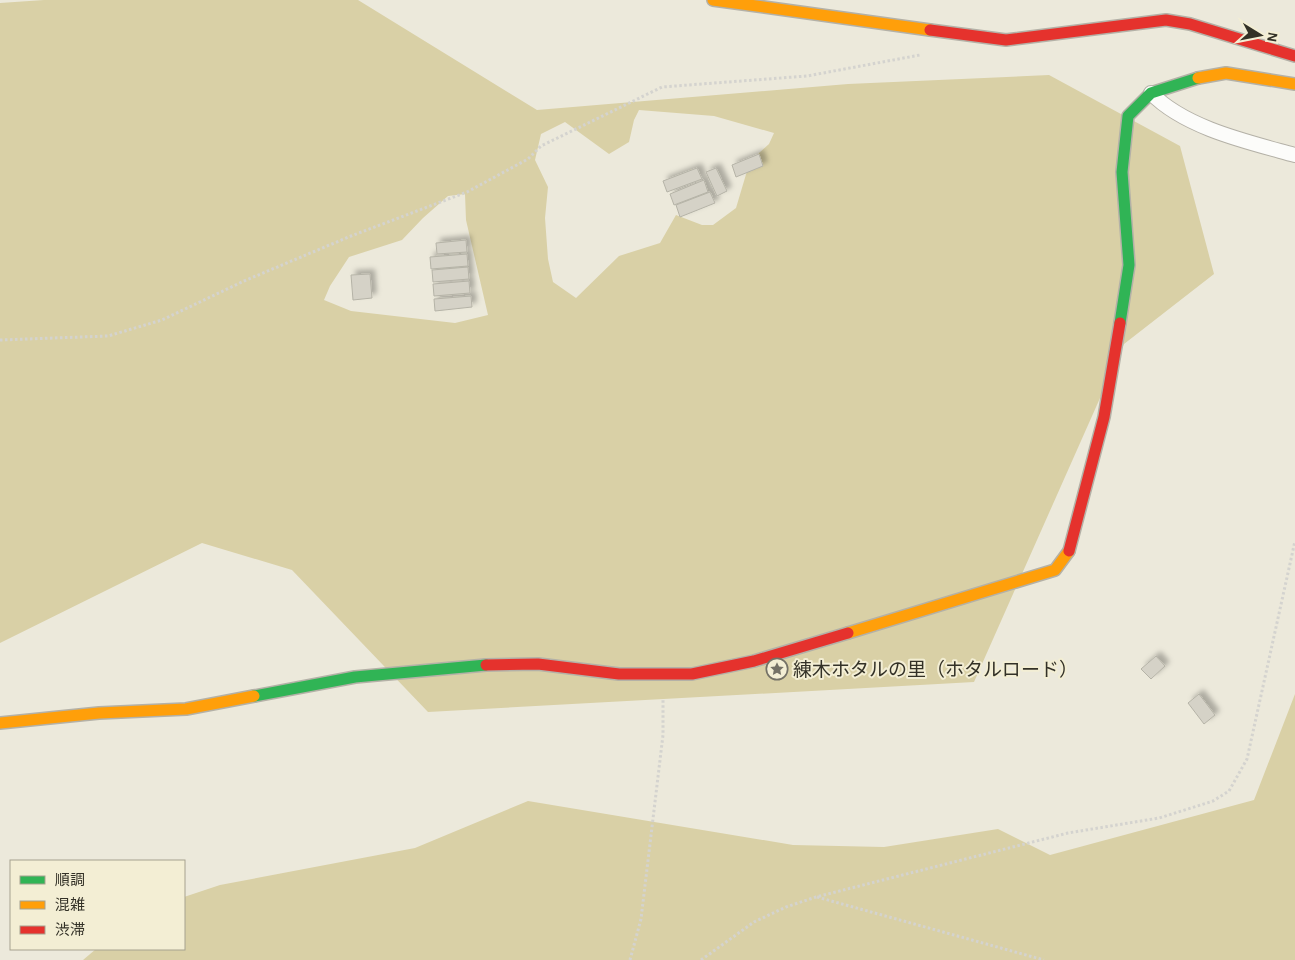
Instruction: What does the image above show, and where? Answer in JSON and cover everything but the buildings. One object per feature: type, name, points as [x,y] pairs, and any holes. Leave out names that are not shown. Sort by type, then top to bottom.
[{"type":"street","points":[[714,0],[1006,40],[1166,20],[1190,24],[1295,56]]},
{"type":"street","points":[[0,723],[99,713],[186,709],[355,676],[465,665],[538,664],[619,674],[692,674],[754,661],[1055,570],[1069,551],[1104,417],[1129,265],[1122,172],[1128,116],[1151,93],[1196,78],[1226,73],[1295,84]]},
{"type":"lane","points":[[1151,93],[1164,107],[1210,130],[1295,155]]},
{"type":"path","points":[[0,340],[108,336],[162,320],[351,236],[467,192],[528,159],[542,146],[662,87],[807,76],[921,55]]},
{"type":"path","points":[[701,960],[754,922],[786,907],[816,897],[1068,833],[1159,818],[1213,802],[1228,791],[1247,759],[1295,541]]},
{"type":"path","points":[[630,960],[641,919],[654,817],[663,735],[663,674]]},
{"type":"path","points":[[816,897],[1044,960]]},
{"type":"shaded area","points":[[44,0],[358,0],[537,110],[848,84],[1049,75],[1180,146],[1214,274],[1124,344],[974,682],[428,712],[292,570],[202,543],[0,643],[0,3]],"holes":[[[639,110],[714,116],[774,133],[769,144],[750,161],[736,208],[713,225],[702,225],[676,215],[660,243],[619,256],[576,298],[553,282],[548,259],[545,218],[548,187],[535,160],[541,134],[565,122],[609,154],[629,142],[634,120]],[[465,194],[466,220],[488,315],[455,323],[351,311],[324,300],[330,286],[349,257],[402,240],[448,196]]]},
{"type":"shaded area","points":[[1295,694],[1295,960],[83,960],[95,950],[185,950],[185,897],[220,885],[415,848],[528,801],[793,845],[884,847],[998,829],[1050,855],[1254,800]]},
{"type":"traffic: fast","points":[[1120,323],[1129,265],[1122,172],[1128,116],[1151,93],[1198,78]]},
{"type":"traffic: fast","points":[[254,696],[355,677],[486,665]]},
{"type":"traffic: slow","points":[[713,0],[930,30]]},
{"type":"traffic: slow","points":[[1198,78],[1226,73],[1295,84]]},
{"type":"traffic: slow","points":[[848,633],[1055,570],[1069,551]]},
{"type":"traffic: slow","points":[[0,723],[99,713],[186,709],[254,696]]},
{"type":"traffic: jam","points":[[930,30],[1006,40],[1166,20],[1190,24],[1295,56]]},
{"type":"traffic: jam","points":[[1069,551],[1104,417],[1120,323]]},
{"type":"traffic: jam","points":[[486,665],[538,664],[619,674],[692,674],[754,661],[848,633]]},
{"type":"place","name":"練木ホタルの里（ホタルロード）","points":[[777,669]]}]
